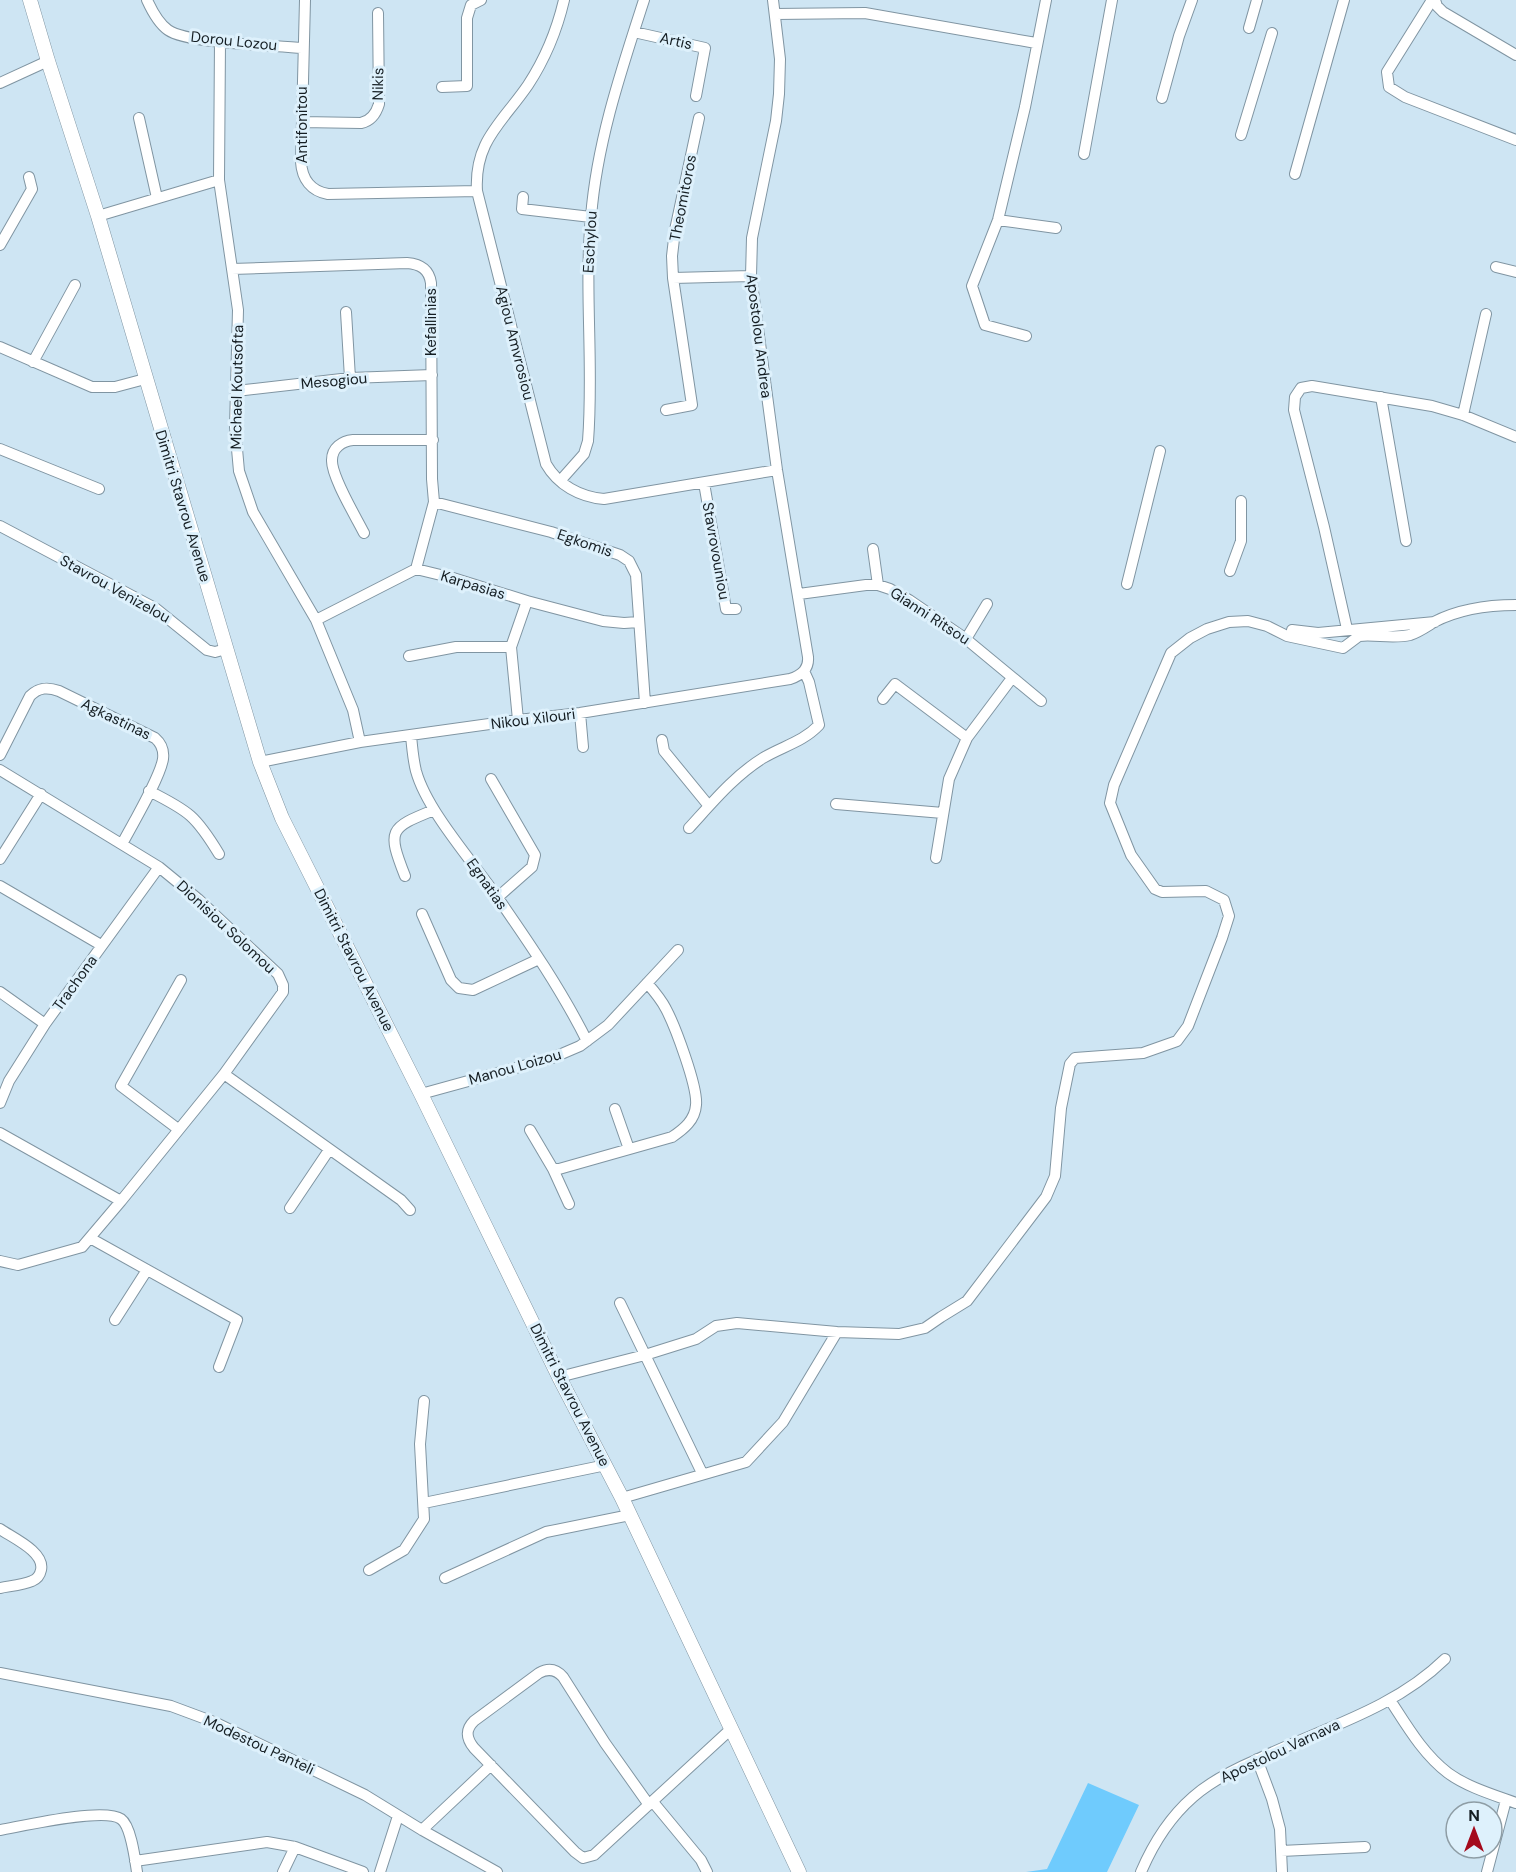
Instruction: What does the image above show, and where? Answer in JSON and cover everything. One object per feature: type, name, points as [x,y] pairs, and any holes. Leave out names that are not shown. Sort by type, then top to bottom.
[{"type":"main road","name":"Dimitri Stavrou Avenue","points":[[30,0],[98,216],[260,762],[287,827],[559,1377],[622,1498],[799,1872]]},
{"type":"street","name":"Dorou Lozou","points":[[147,0],[158,20],[170,31],[185,37],[302,48]]},
{"type":"street","name":"Antifonitou","points":[[304,0],[301,168],[307,182],[317,191],[333,194],[477,191]]},
{"type":"street","points":[[442,87],[466,86],[467,18],[471,5],[481,0]]},
{"type":"street","name":"Agiou Amvrosiou","points":[[560,482],[550,470],[543,455],[477,191],[478,168],[486,142],[538,68],[553,38],[564,0]]},
{"type":"street","name":"Eschylou","points":[[560,482],[584,454],[588,441],[588,282],[591,217],[604,131],[644,0]]},
{"type":"street","name":"Apostolou Andrea","points":[[773,0],[780,58],[779,94],[776,121],[752,238],[751,276],[777,470],[808,657],[808,665],[804,671]]},
{"type":"street","points":[[1026,336],[985,325],[972,285],[998,220],[1025,107],[1046,0]]},
{"type":"street","points":[[1084,154],[1112,0]]},
{"type":"street","points":[[1162,98],[1179,36],[1192,0]]},
{"type":"street","points":[[1249,28],[1257,0]]},
{"type":"street","points":[[1295,174],[1344,0]]},
{"type":"street","points":[[1434,0],[1443,12],[1516,55]]},
{"type":"street","points":[[1434,0],[1387,72],[1389,87],[1405,97],[1516,140]]},
{"type":"street","name":"Nikis","points":[[302,122],[361,123],[368,121],[375,114],[379,104],[378,13]]},
{"type":"street","points":[[775,14],[865,13],[1036,43]]},
{"type":"street","name":"Artis","points":[[633,32],[705,48],[696,96]]},
{"type":"street","points":[[1240,135],[1272,33]]},
{"type":"street","name":"Michael Koutsofta","points":[[220,41],[219,180],[238,326],[235,449],[239,471],[245,492],[259,521],[316,620],[353,710],[360,742]]},
{"type":"street","points":[[0,83],[48,61]]},
{"type":"street","points":[[139,118],[157,198]]},
{"type":"street","name":"Theomitoros","points":[[666,410],[692,405],[673,278],[672,247],[699,118]]},
{"type":"street","points":[[0,245],[32,189],[29,177]]},
{"type":"street","points":[[98,216],[219,180]]},
{"type":"street","points":[[523,197],[522,209],[591,217]]},
{"type":"street","points":[[998,220],[1056,228]]},
{"type":"street","name":"Kefallinias","points":[[232,269],[407,263],[422,266],[428,272],[431,283],[434,502],[416,569]]},
{"type":"street","points":[[1496,267],[1516,272]]},
{"type":"street","points":[[673,278],[751,276]]},
{"type":"street","points":[[33,362],[75,285]]},
{"type":"street","points":[[346,312],[350,378]]},
{"type":"street","points":[[1463,415],[1486,315]]},
{"type":"street","points":[[0,347],[83,384],[98,388],[115,387],[145,379]]},
{"type":"street","name":"Mesogiou","points":[[236,391],[350,378],[432,375]]},
{"type":"street","points":[[1347,629],[1294,410],[1295,397],[1301,388],[1312,386],[1432,406],[1463,415],[1516,437]]},
{"type":"street","points":[[1381,396],[1406,541]]},
{"type":"street","points":[[364,533],[333,471],[332,457],[336,448],[343,442],[353,440],[433,440]]},
{"type":"street","points":[[0,449],[99,489]]},
{"type":"street","points":[[1127,584],[1160,451]]},
{"type":"street","points":[[560,482],[578,493],[604,499],[777,470]]},
{"type":"street","name":"Stavrovouniou","points":[[704,483],[726,609],[736,609]]},
{"type":"street","points":[[1230,572],[1241,542],[1240,501]]},
{"type":"street","name":"Egkomis","points":[[434,502],[551,532],[625,558],[632,565],[636,575],[645,704]]},
{"type":"street","name":"Stavrou Venizelou","points":[[0,526],[154,608],[207,650],[215,652],[226,649]]},
{"type":"street","points":[[873,549],[878,585]]},
{"type":"street","points":[[316,620],[416,569]]},
{"type":"street","name":"Karpasias","points":[[416,569],[603,621],[639,622]]},
{"type":"street","name":"Gianni Ritsou","points":[[799,594],[860,585],[878,585],[903,596],[966,639],[1041,701]]},
{"type":"street","points":[[518,720],[511,647],[527,601]]},
{"type":"street","points":[[966,639],[987,604]]},
{"type":"street","points":[[1292,630],[1318,633],[1347,629],[1366,632],[1436,622],[1479,607],[1516,605]]},
{"type":"street","points":[[559,1377],[645,1356],[696,1338],[716,1326],[737,1323],[837,1332],[899,1334],[924,1328],[967,1301],[1046,1197],[1055,1176],[1061,1108],[1070,1064],[1075,1058],[1143,1053],[1177,1041],[1188,1026],[1229,916],[1228,906],[1224,900],[1206,891],[1162,892],[1155,889],[1131,855],[1110,803],[1114,785],[1171,653],[1190,638],[1207,629],[1229,622],[1248,621],[1267,626],[1287,636],[1343,648],[1366,632]]},
{"type":"street","points":[[409,656],[456,648],[511,647]]},
{"type":"street","points":[[688,828],[725,789],[763,758],[809,735],[819,725],[809,682],[804,671]]},
{"type":"street","name":"Nikou Xilouri","points":[[260,762],[360,742],[645,704],[790,679],[804,671]]},
{"type":"street","points":[[936,858],[949,778],[967,738],[1012,678]]},
{"type":"street","points":[[883,699],[895,684],[967,738]]},
{"type":"street","name":"Agkastinas","points":[[0,755],[30,696],[40,689],[51,688],[153,736],[163,751],[162,762],[122,844]]},
{"type":"street","points":[[580,713],[583,747]]},
{"type":"street","name":"Egnatias","points":[[411,735],[416,772],[434,810],[498,897],[559,988],[587,1041]]},
{"type":"street","points":[[662,740],[664,751],[708,806]]},
{"type":"street","name":"Dionisiou Solomou","points":[[0,770],[159,867],[198,899],[281,978],[283,993],[224,1074],[90,1238]]},
{"type":"street","points":[[491,779],[535,855],[532,867],[498,897]]},
{"type":"street","points":[[149,791],[194,817],[219,854]]},
{"type":"street","points":[[0,859],[41,794]]},
{"type":"street","points":[[836,804],[943,813]]},
{"type":"street","points":[[405,876],[394,848],[396,830],[405,822],[434,810]]},
{"type":"street","name":"Trachona","points":[[0,1103],[5,1081],[159,867]]},
{"type":"street","points":[[0,886],[101,945]]},
{"type":"street","points":[[422,914],[451,980],[462,989],[475,989],[539,959]]},
{"type":"street","name":"Manou Loizou","points":[[421,1094],[558,1056],[587,1041],[608,1025],[678,950]]},
{"type":"street","points":[[178,1129],[121,1086],[181,980]]},
{"type":"street","points":[[554,1169],[672,1137],[685,1128],[693,1117],[696,1105],[695,1090],[672,1020],[647,983]]},
{"type":"street","points":[[0,992],[45,1024]]},
{"type":"street","points":[[224,1074],[410,1209]]},
{"type":"street","points":[[615,1109],[629,1149]]},
{"type":"street","points":[[530,1130],[554,1169],[569,1204]]},
{"type":"street","points":[[0,1133],[122,1201]]},
{"type":"street","points":[[290,1209],[329,1150]]},
{"type":"street","points":[[0,1261],[18,1265],[82,1247],[90,1238],[237,1320],[219,1367]]},
{"type":"street","points":[[115,1320],[147,1270]]},
{"type":"street","points":[[620,1303],[702,1473]]},
{"type":"street","points":[[622,1498],[702,1473],[747,1462],[783,1422],[837,1332]]},
{"type":"street","points":[[369,1570],[404,1550],[424,1519],[420,1444],[424,1401]]},
{"type":"street","points":[[424,1503],[606,1466]]},
{"type":"street","points":[[445,1578],[546,1532],[630,1515]]},
{"type":"street","points":[[0,1529],[38,1555],[41,1567],[39,1575],[34,1580],[0,1588]]},
{"type":"street","name":"Apostolou Varnava","points":[[1141,1872],[1163,1830],[1185,1804],[1215,1780],[1390,1700],[1412,1687],[1445,1659]]},
{"type":"street","points":[[707,1872],[701,1860],[651,1804],[563,1677],[553,1670],[538,1673],[470,1725],[467,1734],[469,1742],[583,1858],[594,1855],[651,1804],[731,1729]]},
{"type":"street","name":"Modestou Panteli","points":[[0,1673],[181,1709],[214,1722],[365,1795],[497,1872]]},
{"type":"street","points":[[1390,1700],[1418,1742],[1440,1766],[1459,1779],[1511,1802],[1487,1872]]},
{"type":"street","points":[[1257,1759],[1280,1829],[1282,1872]]},
{"type":"street","points":[[422,1830],[491,1765]]},
{"type":"street","points":[[0,1830],[79,1816],[114,1816],[127,1826],[136,1866],[267,1842],[295,1847],[363,1872]]},
{"type":"street","points":[[380,1872],[398,1816]]},
{"type":"street","points":[[283,1872],[295,1847]]},
{"type":"street","points":[[1281,1851],[1365,1847]]},
{"type":"shaded area","points":[[1088,1783],[1139,1805],[1107,1872],[1026,1872],[1047,1869]]}]
